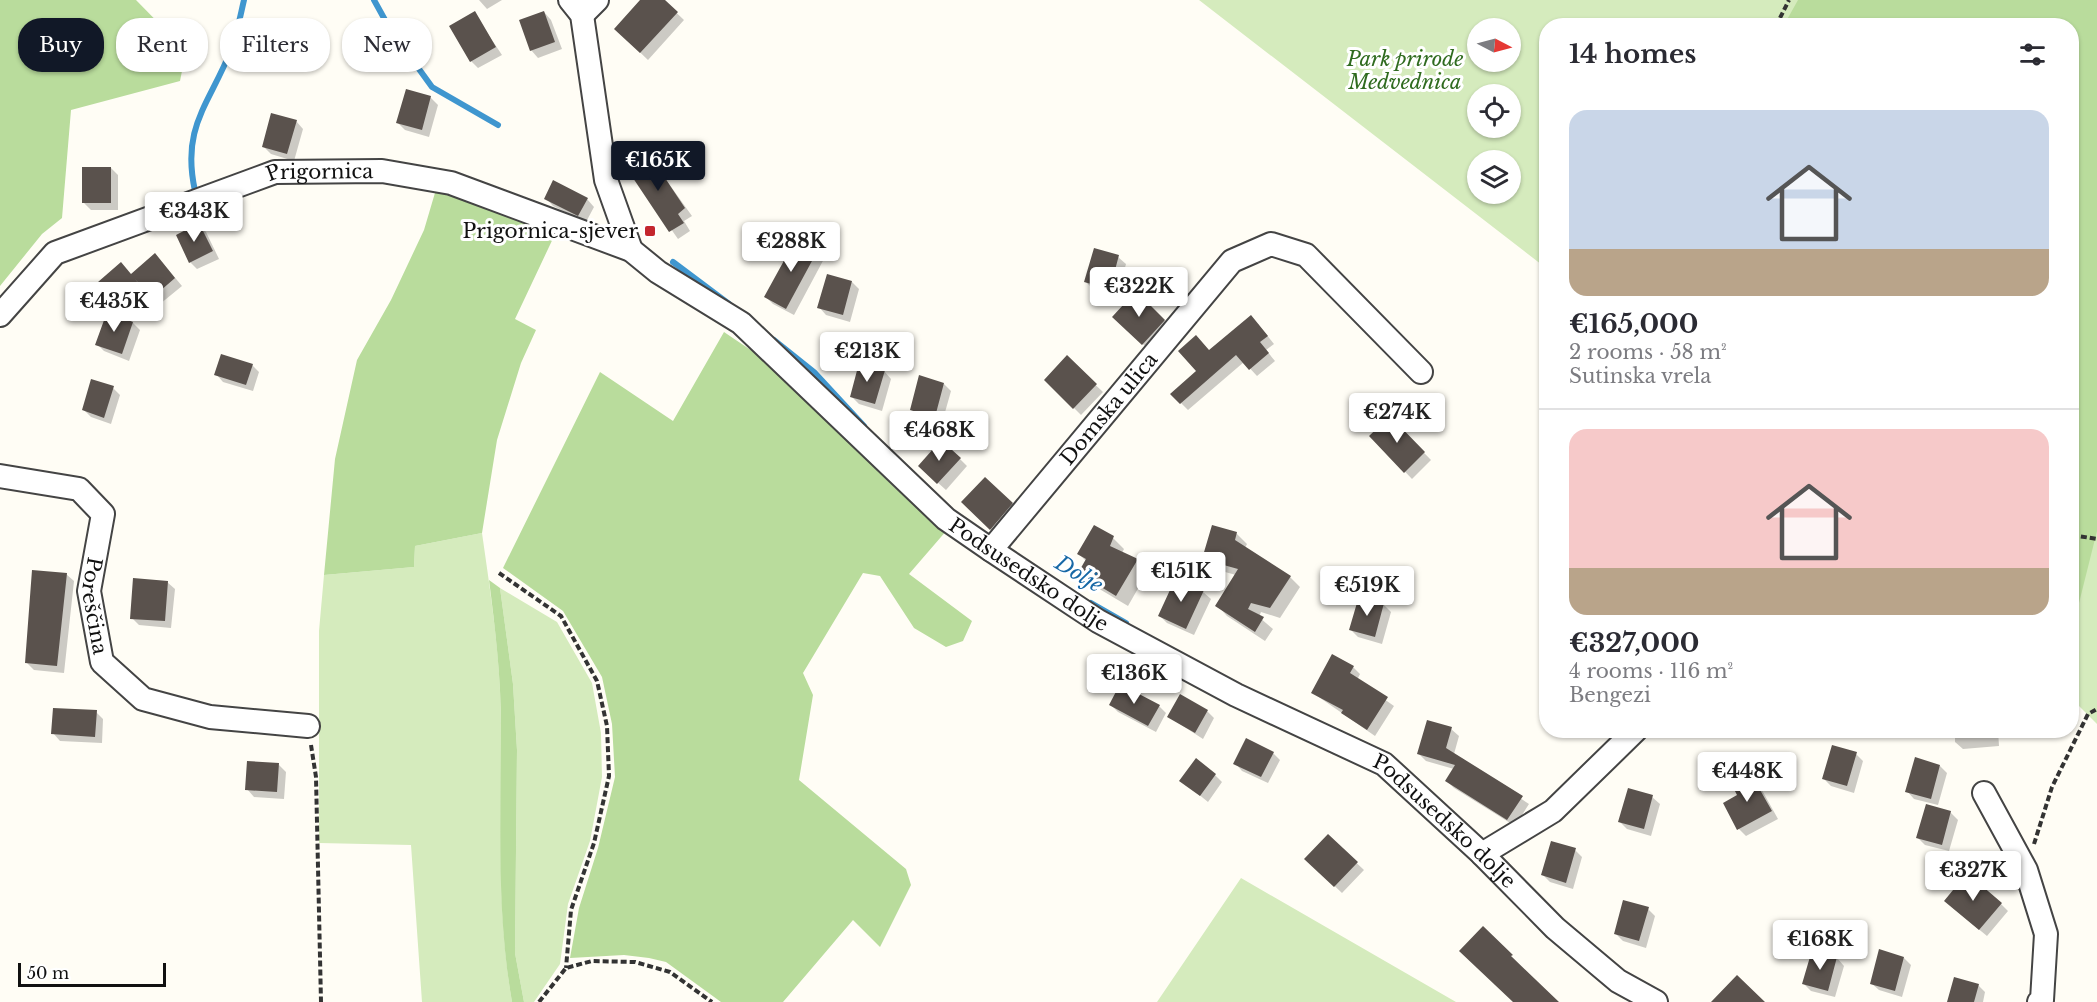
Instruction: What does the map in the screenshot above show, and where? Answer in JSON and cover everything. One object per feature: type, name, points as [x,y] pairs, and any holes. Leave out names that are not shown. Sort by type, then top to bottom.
[{"type":"street","points":[[583,5],[606,180],[631,250]]},
{"type":"street","name":"Prigornica","points":[[0,315],[55,253],[275,172],[382,171],[451,183],[631,250]]},
{"type":"street","name":"Domska ulica","points":[[991,550],[1232,261],[1271,244],[1306,255],[1421,372]]},
{"type":"street","name":"Podsusedsko dolje","points":[[631,250],[658,272],[741,323],[946,519],[991,550],[1098,621],[1236,695],[1384,764],[1482,854],[1555,928],[1609,974],[1656,1002]]},
{"type":"street","name":"Poreščina","points":[[0,476],[79,489],[103,514],[89,591],[102,662],[143,699],[210,717],[308,726]]},
{"type":"street","points":[[1482,854],[1553,811],[1633,738]]},
{"type":"street","points":[[1984,793],[2026,870],[2046,934],[2042,1000],[2039,1002]]},
{"type":"path","points":[[1780,18],[1789,0]]},
{"type":"path","points":[[2079,536],[2097,539]]},
{"type":"path","points":[[499,573],[561,616],[597,681],[607,726],[609,776],[594,843],[571,910],[566,968],[539,1002]]},
{"type":"path","points":[[2079,732],[2088,714],[2097,709]]},
{"type":"path","points":[[308,726],[316,777],[321,1002]]},
{"type":"path","points":[[2026,870],[2052,788],[2076,738]]},
{"type":"path","points":[[566,968],[592,961],[635,962],[670,972],[712,1002]]},
{"type":"green space","points":[[0,0],[136,0],[154,18],[116,18],[116,72],[182,72],[180,81],[71,110],[62,218],[42,234],[0,286]]},
{"type":"green space","name":"Park prirode Medvednica","points":[[1199,0],[2097,0],[2097,724],[2079,706],[2079,18],[1539,18],[1539,263]]},
{"type":"green space","points":[[1798,0],[2097,0],[2097,531],[2079,603],[2079,18],[1788,18]]},
{"type":"green space","points":[[437,186],[557,230],[515,319],[536,330],[521,363],[497,440],[482,533],[415,546],[414,567],[324,575],[335,459],[357,360],[391,300],[424,230]]},
{"type":"green space","points":[[724,332],[786,374],[895,488],[947,530],[909,574],[972,621],[963,641],[946,647],[914,628],[880,576],[863,573],[803,673],[813,695],[799,780],[906,869],[911,885],[880,947],[853,920],[783,1002],[721,1002],[666,962],[649,958],[624,955],[570,958],[579,908],[598,848],[615,777],[612,724],[602,677],[563,611],[503,568],[600,372],[673,421]]},
{"type":"green space","points":[[482,533],[499,676],[502,898],[512,1002],[422,1002],[411,845],[319,843],[319,631],[324,575],[414,567],[415,546]]},
{"type":"green space","points":[[489,580],[500,588],[513,684],[517,750],[515,953],[524,1002],[512,1002],[501,898],[501,707]]},
{"type":"green space","points":[[500,588],[557,622],[592,683],[601,733],[602,777],[590,841],[568,904],[560,964],[534,1002],[524,1002],[515,953],[517,750],[513,684]]},
{"type":"green space","points":[[1241,878],[1456,1002],[1157,1002]]},
{"type":"building","points":[[640,0],[665,0],[678,12],[640,53],[614,29]]},
{"type":"building","points":[[475,11],[496,47],[470,62],[449,26]]},
{"type":"building","points":[[544,11],[555,42],[530,51],[519,20]]},
{"type":"building","points":[[406,89],[431,96],[422,130],[396,123]]},
{"type":"building","points":[[271,113],[297,120],[287,154],[262,147]]},
{"type":"building","points":[[649,154],[685,208],[678,214],[684,223],[669,232],[627,169]]},
{"type":"building","points":[[82,167],[111,167],[111,203],[82,203]]},
{"type":"building","points":[[553,180],[588,198],[578,216],[544,199]]},
{"type":"building","points":[[199,223],[213,251],[189,263],[176,235]]},
{"type":"building","points":[[797,237],[819,248],[786,309],[764,297]]},
{"type":"building","points":[[1094,248],[1119,255],[1110,289],[1084,282]]},
{"type":"building","points":[[155,253],[175,278],[152,298],[135,279],[139,284],[116,304],[98,282],[121,262],[131,274]]},
{"type":"building","points":[[827,274],[852,281],[843,315],[817,308]]},
{"type":"building","points":[[1136,291],[1165,320],[1142,345],[1112,317]]},
{"type":"building","points":[[107,312],[133,322],[122,354],[95,345]]},
{"type":"building","points":[[1251,315],[1268,336],[1260,342],[1269,353],[1249,370],[1236,355],[1180,404],[1170,394],[1196,371],[1178,351],[1196,335],[1209,350]]},
{"type":"building","points":[[221,354],[253,364],[246,385],[214,375]]},
{"type":"building","points":[[1067,355],[1097,384],[1073,409],[1044,380]]},
{"type":"building","points":[[859,363],[885,370],[875,404],[850,397]]},
{"type":"building","points":[[919,375],[944,383],[935,417],[910,410]]},
{"type":"building","points":[[91,379],[114,386],[104,418],[82,410]]},
{"type":"building","points":[[1390,416],[1425,452],[1404,473],[1369,436]]},
{"type":"building","points":[[941,440],[961,458],[937,484],[918,466]]},
{"type":"building","points":[[985,477],[1013,503],[990,530],[961,502]]},
{"type":"building","points":[[1094,525],[1114,536],[1110,546],[1138,559],[1116,596],[1078,573],[1086,559],[1077,554]]},
{"type":"building","points":[[1212,525],[1237,532],[1235,540],[1291,576],[1270,608],[1251,603],[1248,609],[1264,617],[1255,632],[1215,606],[1238,569],[1202,559]]},
{"type":"building","points":[[32,570],[67,573],[57,666],[25,663]]},
{"type":"building","points":[[1176,577],[1204,590],[1186,629],[1158,616]]},
{"type":"building","points":[[133,578],[168,581],[165,621],[130,619]]},
{"type":"building","points":[[1359,596],[1384,603],[1375,637],[1349,630]]},
{"type":"building","points":[[1332,654],[1354,666],[1350,673],[1388,697],[1367,730],[1341,713],[1343,710],[1311,693]]},
{"type":"building","points":[[1120,684],[1160,705],[1148,726],[1109,705]]},
{"type":"building","points":[[1180,694],[1208,710],[1195,733],[1167,717]]},
{"type":"building","points":[[53,708],[97,710],[95,737],[51,734]]},
{"type":"building","points":[[1427,720],[1452,727],[1446,748],[1523,796],[1507,820],[1445,781],[1455,765],[1417,754]]},
{"type":"building","points":[[1246,738],[1274,752],[1261,777],[1233,764]]},
{"type":"building","points":[[1832,745],[1857,752],[1847,786],[1822,779]]},
{"type":"building","points":[[1915,757],[1940,765],[1931,799],[1905,792]]},
{"type":"building","points":[[1196,758],[1216,774],[1200,796],[1179,781]]},
{"type":"building","points":[[247,761],[279,763],[277,792],[245,790]]},
{"type":"building","points":[[1751,774],[1772,811],[1737,830],[1723,803],[1737,795],[1732,785]]},
{"type":"building","points":[[1628,788],[1653,795],[1644,829],[1618,822]]},
{"type":"building","points":[[1926,804],[1951,811],[1942,845],[1916,838]]},
{"type":"building","points":[[1328,834],[1358,862],[1334,887],[1304,859]]},
{"type":"building","points":[[1551,841],[1576,848],[1566,883],[1541,875]]},
{"type":"building","points":[[1967,873],[2002,903],[1979,930],[1944,901]]},
{"type":"building","points":[[1623,900],[1649,907],[1639,941],[1614,934]]},
{"type":"building","points":[[1483,926],[1559,1002],[1513,1002],[1459,951]]},
{"type":"building","points":[[1879,949],[1904,957],[1895,991],[1870,984]]},
{"type":"building","points":[[1812,950],[1837,957],[1828,991],[1802,984]]},
{"type":"building","points":[[1737,975],[1765,1002],[1711,1002]]},
{"type":"building","points":[[1954,977],[1979,984],[1974,1002],[1947,1002]]},
{"type":"waterway","points":[[195,191],[192,169],[194,133],[231,50],[244,0]]},
{"type":"waterway","name":"Dolje","points":[[374,0],[390,29],[432,87],[498,125]]},
{"type":"waterway","name":"Dolje","points":[[673,262],[729,304]]},
{"type":"waterway","name":"Dolje","points":[[774,340],[814,372],[864,426]]},
{"type":"waterway","name":"Dolje","points":[[1091,603],[1126,623]]},
{"type":"place","name":"Prigornica-sjever","points":[[650,231]]}]
